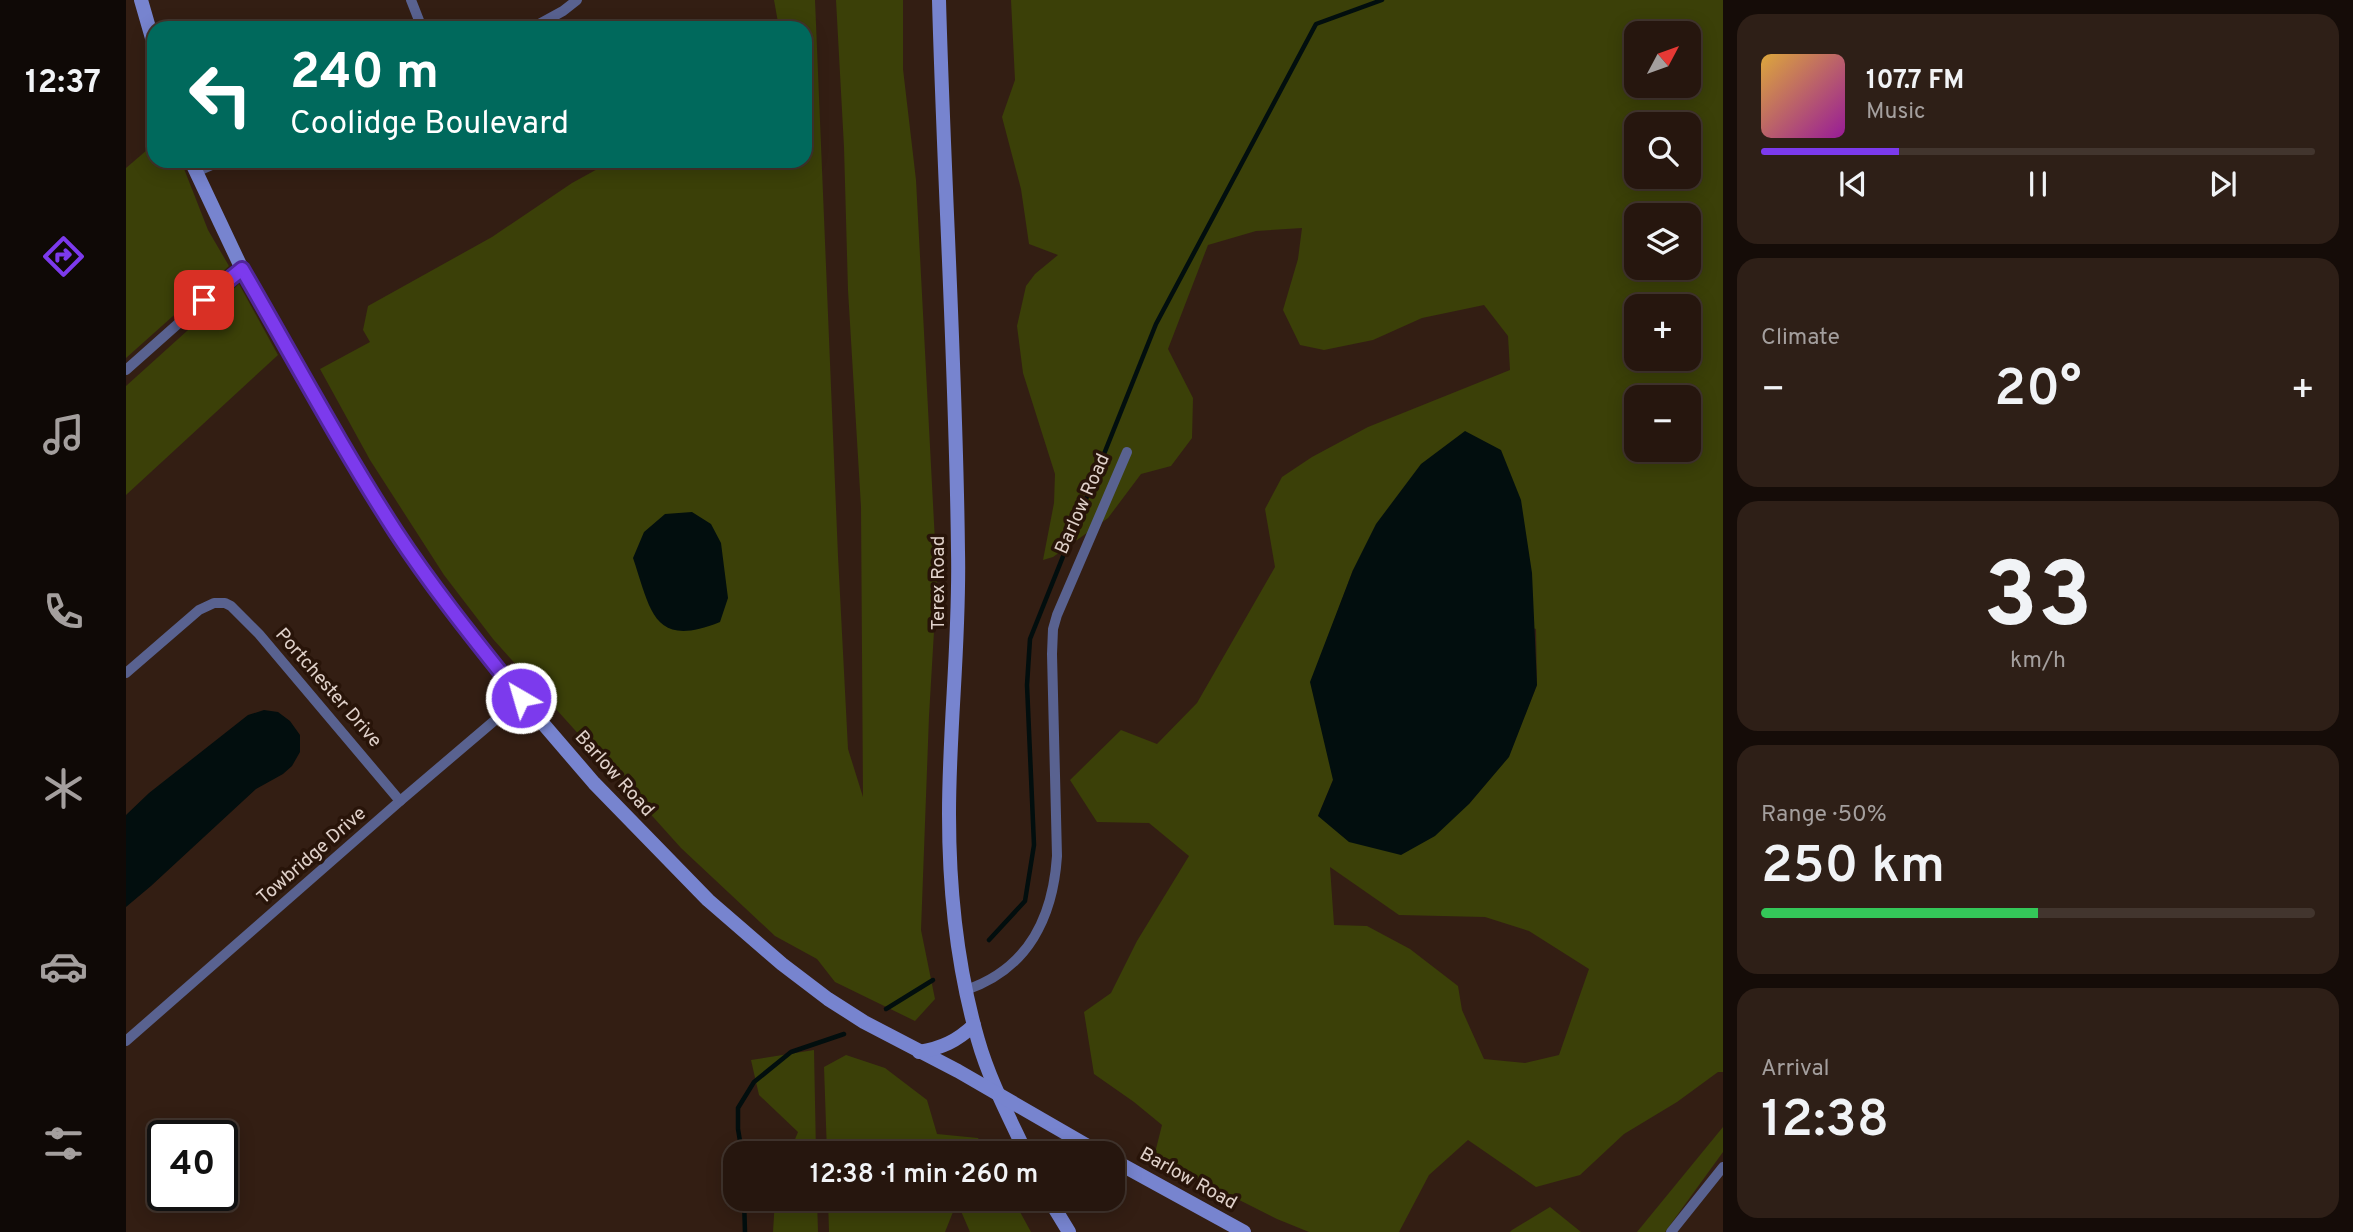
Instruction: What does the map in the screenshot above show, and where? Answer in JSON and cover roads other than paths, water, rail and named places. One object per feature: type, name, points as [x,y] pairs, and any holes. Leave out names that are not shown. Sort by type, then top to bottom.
[{"type":"street","points":[[141,0],[147,21]]},
{"type":"street","points":[[411,0],[419,21]]},
{"type":"street","points":[[546,21],[577,0]]},
{"type":"street","name":"Terex Road","points":[[939,0],[959,605],[949,813],[950,863],[954,917],[978,1042],[1020,1141]]},
{"type":"street","name":"Barlow Road","points":[[193,168],[242,269],[397,533],[451,610],[521,698],[602,792],[708,900],[782,964],[828,999],[864,1022],[1078,1141]]},
{"type":"street","points":[[126,370],[242,269]]},
{"type":"street","name":"Barlow Road","points":[[966,990],[988,981],[1024,952],[1041,927],[1050,904],[1057,856],[1052,696],[1053,629],[1083,551],[1127,452]]},
{"type":"street","name":"Portchester Drive","points":[[126,673],[198,610],[207,605],[225,603],[241,614],[400,801]]},
{"type":"street","name":"Towbridge Drive","points":[[126,1041],[521,698]]},
{"type":"street","points":[[919,1052],[940,1048],[959,1039],[974,1025]]},
{"type":"street","name":"Barlow Road","points":[[1125,1167],[1244,1232]]},
{"type":"street","points":[[1671,1232],[1723,1167]]},
{"type":"street","points":[[1056,1211],[1069,1232]]},
{"type":"waterway","points":[[989,940],[1025,901],[1034,845],[1027,685],[1030,639],[1156,324],[1316,24],[1382,0]]},
{"type":"waterway","points":[[886,1009],[933,980]]},
{"type":"waterway","points":[[740,1141],[738,1108],[754,1082],[791,1052],[844,1034]]},
{"type":"waterway","points":[[744,1211],[745,1232]]}]
